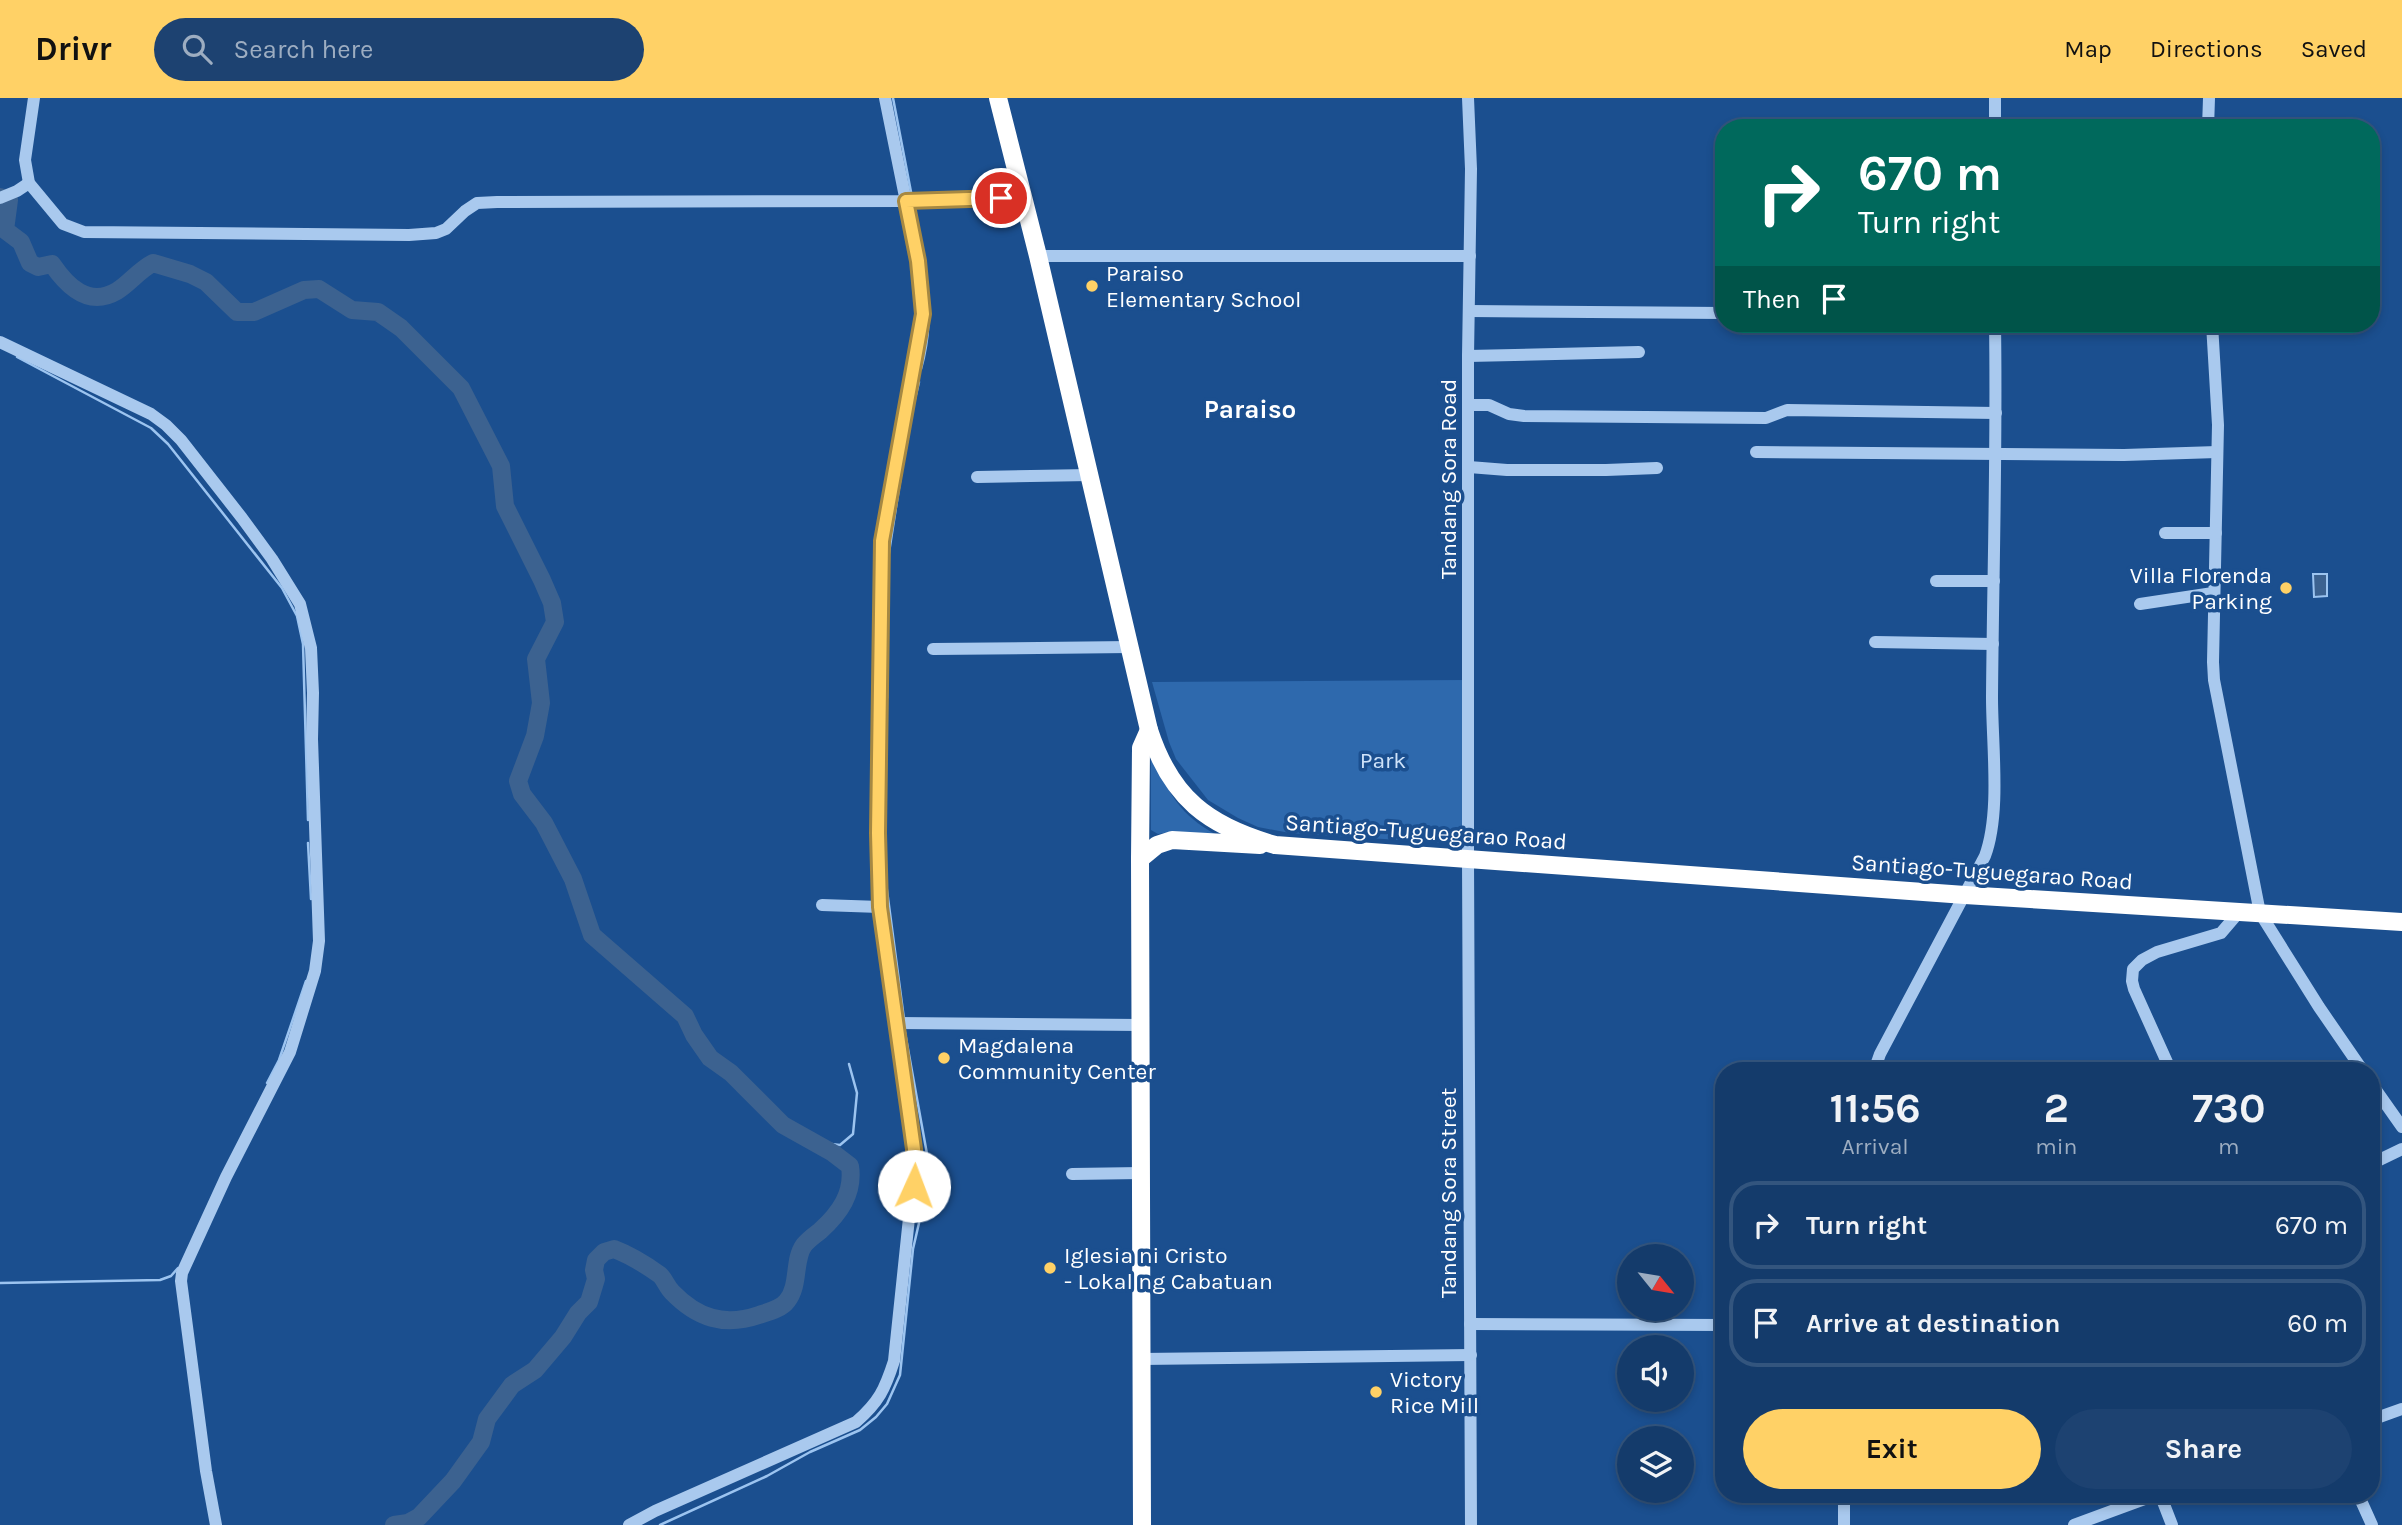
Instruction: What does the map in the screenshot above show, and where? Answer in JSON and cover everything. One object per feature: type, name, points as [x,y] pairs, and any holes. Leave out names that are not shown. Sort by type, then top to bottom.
[{"type":"highway","name":"Santiago-Tuguegarao Road","points":[[998,98],[1038,256],[1149,730],[1169,775],[1206,816],[1232,830],[1275,845],[1965,895],[2402,922]]},
{"type":"highway","points":[[1142,1525],[1140,859],[1141,748],[1149,730]]},
{"type":"highway","points":[[1140,859],[1157,845],[1172,840],[1238,846],[1275,845]]},
{"type":"street","points":[[34,98],[25,160],[29,183],[63,224],[84,232],[409,235],[436,233],[446,229],[477,203],[497,202],[906,201],[1022,198]]},
{"type":"street","points":[[629,1525],[856,1422],[872,1407],[884,1390],[894,1361],[915,1161],[880,907],[878,833],[882,541],[923,314],[918,261],[885,98]]},
{"type":"street","name":"Tandang Sora Road","points":[[1468,98],[1471,169],[1471,311],[1468,356],[1468,860]]},
{"type":"street","points":[[1995,98],[1995,119]]},
{"type":"street","points":[[2208,119],[2209,98]]},
{"type":"street","points":[[4,196],[29,183]]},
{"type":"street","points":[[1038,256],[1470,256]]},
{"type":"street","points":[[1471,311],[1715,313]]},
{"type":"street","points":[[1877,1062],[1985,856],[1994,824],[1995,333]]},
{"type":"street","points":[[2212,333],[2217,452],[2213,593],[2214,680],[2260,913],[2282,951],[2357,1062]]},
{"type":"street","points":[[0,342],[151,414],[181,440],[272,559],[300,604],[311,648],[320,941],[315,971],[290,1052],[226,1177],[182,1273],[181,1281],[204,1458],[216,1525]]},
{"type":"street","points":[[1468,356],[1639,352]]},
{"type":"street","points":[[1468,405],[1489,405],[1509,414],[1524,416],[1766,418],[1787,410],[1996,413]]},
{"type":"street","points":[[1756,453],[2217,452]]},
{"type":"street","points":[[1469,467],[1606,470],[1657,468]]},
{"type":"street","points":[[977,477],[1090,475]]},
{"type":"street","points":[[2165,533],[2216,533]]},
{"type":"street","points":[[1936,581],[1993,581]]},
{"type":"street","points":[[2140,604],[2213,593]]},
{"type":"street","points":[[1875,642],[1993,644]]},
{"type":"street","points":[[933,649],[1130,647]]},
{"type":"street","name":"Tandang Sora Street","points":[[1468,860],[1471,1525]]},
{"type":"street","points":[[822,905],[880,907]]},
{"type":"street","points":[[2167,1062],[2134,989],[2133,969],[2142,960],[2157,952],[2221,933],[2239,912]]},
{"type":"street","points":[[896,1023],[1141,1025]]},
{"type":"street","points":[[2380,1096],[2402,1127]]},
{"type":"street","points":[[2380,1160],[2402,1149]]},
{"type":"street","points":[[1072,1174],[1141,1173]]},
{"type":"street","points":[[1470,1324],[1715,1325]]},
{"type":"street","points":[[1141,1359],[1471,1355]]},
{"type":"street","points":[[2380,1417],[2402,1409]]},
{"type":"street","points":[[1844,1503],[1844,1525]]},
{"type":"street","points":[[2074,1525],[2134,1503]]},
{"type":"street","points":[[2163,1503],[2172,1525]]},
{"type":"street","points":[[2362,1503],[2372,1525]]},
{"type":"green space","name":"Park","points":[[1464,680],[1462,844],[1290,833],[1258,827],[1238,818],[1208,800],[1176,759],[1152,682]]},
{"type":"green space","points":[[1151,750],[1174,799],[1191,818],[1215,834],[1158,834],[1151,830]]},
{"type":"shaded area","points":[[2313,574],[2327,574],[2327,596],[2314,597]]},
{"type":"waterway","points":[[893,98],[911,192]]},
{"type":"waterway","points":[[0,197],[9,200],[5,230],[21,242],[30,263],[38,267],[52,264],[64,280],[88,296],[106,296],[117,291],[153,263],[190,274],[206,282],[237,312],[254,312],[304,290],[319,289],[352,310],[378,312],[401,328],[461,388],[501,466],[505,506],[552,603],[555,622],[536,659],[541,703],[535,736],[518,781],[522,794],[544,823],[573,879],[592,935],[685,1016],[710,1058],[731,1073],[783,1125],[833,1153],[850,1166],[850,1185],[844,1202],[827,1224],[804,1245],[791,1295],[784,1304],[770,1311],[746,1319],[712,1318],[681,1301],[660,1275],[644,1264],[614,1249],[604,1252],[596,1260],[596,1279],[589,1302],[535,1370],[512,1385],[487,1419],[481,1442],[453,1481],[419,1517],[408,1523],[394,1525]]},
{"type":"waterway","points":[[914,210],[917,228]]},
{"type":"waterway","points":[[921,369],[929,323],[925,276]]},
{"type":"waterway","points":[[17,357],[151,428],[168,444],[282,588],[297,616],[303,644],[308,820]]},
{"type":"waterway","points":[[914,403],[919,382]]},
{"type":"waterway","points":[[902,469],[908,437]]},
{"type":"waterway","points":[[887,698],[888,559],[901,475]]},
{"type":"waterway","points":[[308,843],[311,899]]},
{"type":"waterway","points":[[886,883],[904,1019]]},
{"type":"waterway","points":[[267,1083],[279,1060],[306,981]]},
{"type":"waterway","points":[[660,1525],[860,1430],[887,1404],[900,1375],[913,1249],[919,1223],[927,1154],[904,1027]]},
{"type":"waterway","points":[[822,1146],[840,1145],[853,1134],[857,1093],[849,1064]]},
{"type":"waterway","points":[[0,1283],[160,1280],[171,1276],[178,1268]]},
{"type":"place","name":"Paraiso Elementary School","points":[[1092,286]]},
{"type":"place","name":"Villa Florenda Parking","points":[[2286,588]]},
{"type":"place","name":"Magdalena Community Center","points":[[944,1058]]},
{"type":"place","name":"Iglesia ni Cristo - Lokal ng Cabatuan","points":[[1050,1268]]},
{"type":"place","name":"Victory Rice Mill","points":[[1376,1392]]},
{"type":"district","name":"Paraiso","points":[[1250,409]]},
{"type":"route","points":[[914,1186],[914,1149],[880,907],[878,833],[882,541],[922,332],[923,314],[918,261],[906,201],[1001,198]]}]
